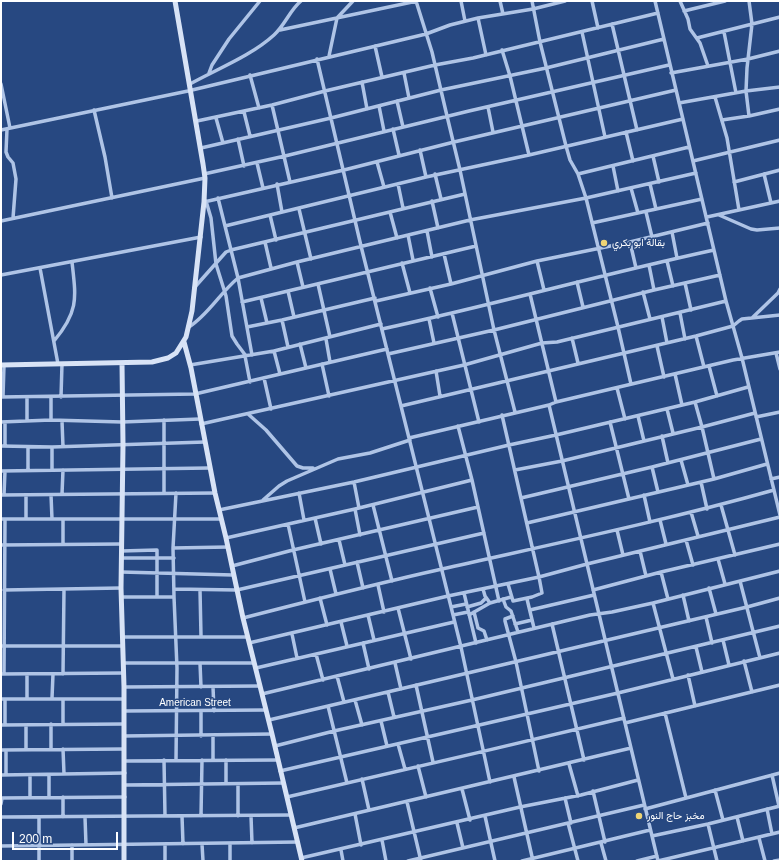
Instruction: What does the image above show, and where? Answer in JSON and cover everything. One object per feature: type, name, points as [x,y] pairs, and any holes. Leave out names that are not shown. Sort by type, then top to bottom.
[{"type":"street","points":[[175,1],[197,121],[205,176],[205,202],[201,237],[189,328],[184,342],[176,353],[164,359],[152,362],[2,365],[2,397],[27,398],[195,394],[330,362],[388,352],[494,330],[643,292],[720,275]]},
{"type":"street","points":[[209,74],[212,66],[229,39],[260,1]]},
{"type":"street","points":[[190,84],[267,41],[280,30],[301,1]]},
{"type":"street","points":[[329,56],[337,18],[353,1]]},
{"type":"street","points":[[280,30],[417,1],[448,116],[494,330],[515,412]]},
{"type":"street","points":[[461,1],[465,21]]},
{"type":"street","points":[[500,1],[502,14]]},
{"type":"street","points":[[532,1],[558,118],[570,160],[578,174],[586,198],[612,300],[630,384]]},
{"type":"street","points":[[1,130],[191,90],[426,34],[465,21],[533,9],[565,1]]},
{"type":"street","points":[[592,1],[598,28]]},
{"type":"street","points":[[249,643],[448,596],[540,577],[686,540],[727,528],[780,516],[742,358],[726,301],[655,1]]},
{"type":"street","points":[[680,1],[690,29],[697,38],[708,66]]},
{"type":"street","points":[[684,11],[725,1]]},
{"type":"street","points":[[749,1],[752,24],[746,91],[750,116]]},
{"type":"street","points":[[197,121],[244,112],[382,77],[486,55],[658,13]]},
{"type":"street","points":[[478,18],[486,55]]},
{"type":"street","points":[[697,38],[780,18]]},
{"type":"street","points":[[612,24],[637,130]]},
{"type":"street","points":[[582,32],[605,137]]},
{"type":"street","points":[[724,32],[736,93]]},
{"type":"street","points":[[201,148],[331,118],[441,90],[546,68],[664,39]]},
{"type":"street","points":[[375,46],[382,77]]},
{"type":"street","points":[[502,50],[510,76],[529,155]]},
{"type":"street","points":[[671,73],[748,59],[780,50]]},
{"type":"street","points":[[317,59],[394,380],[424,492],[461,647],[490,782]]},
{"type":"street","points":[[1,221],[112,198],[337,144],[384,131],[669,65]]},
{"type":"street","points":[[404,73],[409,98]]},
{"type":"street","points":[[250,75],[258,108]]},
{"type":"street","points":[[362,82],[367,109]]},
{"type":"street","points":[[1,84],[8,128],[6,152],[13,163],[16,180],[13,218]]},
{"type":"street","points":[[679,103],[746,91],[780,87]]},
{"type":"street","points":[[205,202],[377,162],[399,155],[493,132],[676,90]]},
{"type":"street","points":[[715,97],[729,152],[739,210]]},
{"type":"street","points":[[398,101],[403,127]]},
{"type":"street","points":[[272,105],[290,182]]},
{"type":"street","points":[[379,106],[384,131]]},
{"type":"street","points":[[488,107],[493,132]]},
{"type":"street","points":[[94,110],[105,157],[112,198]]},
{"type":"street","points":[[722,120],[780,110]]},
{"type":"street","points":[[244,112],[250,136]]},
{"type":"street","points":[[216,118],[223,143]]},
{"type":"street","points":[[225,226],[299,209],[426,176],[529,155],[683,119]]},
{"type":"street","points":[[393,130],[399,155]]},
{"type":"street","points":[[626,132],[633,161]]},
{"type":"street","points":[[238,139],[244,166]]},
{"type":"street","points":[[693,161],[780,140]]},
{"type":"street","points":[[578,174],[690,147]]},
{"type":"street","points":[[420,150],[426,176]]},
{"type":"street","points":[[653,156],[659,182]]},
{"type":"street","points":[[377,162],[384,187]]},
{"type":"street","points":[[257,163],[263,188]]},
{"type":"street","points":[[613,166],[618,191]]},
{"type":"street","points":[[734,182],[780,170]]},
{"type":"street","points":[[189,328],[196,323],[225,290],[238,278],[272,268],[470,220],[586,198],[696,173]]},
{"type":"street","points":[[436,174],[441,199]]},
{"type":"street","points":[[764,174],[771,203]]},
{"type":"street","points":[[278,184],[282,212]]},
{"type":"street","points":[[398,184],[402,208]]},
{"type":"street","points":[[650,184],[656,209]]},
{"type":"street","points":[[631,188],[638,213]]},
{"type":"street","points":[[194,288],[226,252],[231,250],[465,194]]},
{"type":"street","points":[[218,198],[238,278],[252,355]]},
{"type":"street","points":[[592,223],[702,199]]},
{"type":"street","points":[[432,201],[438,228]]},
{"type":"street","points":[[707,217],[780,201]]},
{"type":"street","points":[[205,202],[211,218],[216,264],[225,290],[232,336],[236,344],[246,356],[250,382]]},
{"type":"street","points":[[299,209],[311,259]]},
{"type":"street","points":[[390,212],[397,238]]},
{"type":"street","points":[[646,212],[652,236]]},
{"type":"street","points":[[718,214],[751,229],[757,230],[780,228]]},
{"type":"street","points":[[270,215],[276,240]]},
{"type":"street","points":[[247,327],[294,318],[323,309],[451,284],[537,261],[630,242],[708,223]]},
{"type":"street","points":[[427,231],[432,257]]},
{"type":"street","points":[[672,232],[677,258]]},
{"type":"street","points":[[408,236],[413,260]]},
{"type":"street","points":[[1,275],[201,237]]},
{"type":"street","points":[[265,242],[272,268]]},
{"type":"street","points":[[630,242],[636,268]]},
{"type":"street","points":[[242,302],[476,246]]},
{"type":"street","points":[[190,365],[274,351],[328,338],[429,319],[714,250]]},
{"type":"street","points":[[444,254],[451,284]]},
{"type":"street","points":[[537,261],[544,290]]},
{"type":"street","points":[[667,261],[673,286]]},
{"type":"street","points":[[54,341],[70,318],[74,308],[75,295],[72,262]]},
{"type":"street","points":[[297,262],[303,288]]},
{"type":"street","points":[[402,263],[410,293]]},
{"type":"street","points":[[648,265],[654,290]]},
{"type":"street","points":[[40,268],[60,364],[62,397]]},
{"type":"street","points":[[578,282],[583,307]]},
{"type":"street","points":[[685,283],[691,310]]},
{"type":"street","points":[[318,284],[328,338],[330,362]]},
{"type":"street","points":[[430,288],[438,317]]},
{"type":"street","points":[[752,318],[778,293],[780,289]]},
{"type":"street","points":[[288,291],[294,318]]},
{"type":"street","points":[[643,292],[650,320]]},
{"type":"street","points":[[530,294],[556,402]]},
{"type":"street","points":[[261,298],[267,323]]},
{"type":"street","points":[[205,442],[52,447],[3,446],[3,422],[62,420],[122,422],[164,420],[201,422],[248,414],[464,365],[542,343],[557,342],[726,301]]},
{"type":"street","points":[[452,313],[478,422]]},
{"type":"street","points":[[680,313],[685,338]]},
{"type":"street","points":[[401,406],[548,372],[624,352],[657,346],[733,326],[740,320],[780,315]]},
{"type":"street","points":[[662,317],[667,343]]},
{"type":"street","points":[[429,319],[434,343]]},
{"type":"street","points":[[282,320],[288,347]]},
{"type":"street","points":[[696,336],[704,367]]},
{"type":"street","points":[[572,338],[578,363]]},
{"type":"street","points":[[184,342],[190,365],[209,468],[228,547],[236,590],[302,860],[520,807],[578,796],[638,780]]},
{"type":"street","points":[[300,344],[306,368]]},
{"type":"street","points":[[657,346],[664,377]]},
{"type":"street","points":[[274,351],[280,374]]},
{"type":"street","points":[[263,501],[287,481],[338,459],[370,454],[410,439],[458,426],[742,358],[778,353],[780,370]]},
{"type":"street","points":[[122,363],[123,469],[121,597],[124,673],[124,861]]},
{"type":"street","points":[[322,364],[328,396]]},
{"type":"street","points":[[709,366],[717,396]]},
{"type":"street","points":[[436,371],[440,396]]},
{"type":"street","points":[[675,374],[682,405]]},
{"type":"street","points":[[264,378],[271,409]]},
{"type":"street","points":[[219,510],[354,482],[417,466],[638,416],[748,387]]},
{"type":"street","points":[[617,388],[625,419]]},
{"type":"street","points":[[51,397],[51,420]]},
{"type":"street","points":[[27,398],[27,421]]},
{"type":"street","points":[[695,402],[714,479]]},
{"type":"street","points":[[549,405],[567,486],[581,538],[658,861],[780,832]]},
{"type":"street","points":[[667,409],[673,433]]},
{"type":"street","points":[[515,470],[562,461],[673,433],[755,415],[780,412]]},
{"type":"street","points":[[248,414],[266,430],[297,466],[302,468],[316,468]]},
{"type":"street","points":[[502,416],[540,577],[541,594],[513,602],[508,584]]},
{"type":"street","points":[[638,416],[644,441]]},
{"type":"street","points":[[62,420],[63,446]]},
{"type":"street","points":[[164,420],[164,493]]},
{"type":"street","points":[[610,422],[629,499]]},
{"type":"street","points":[[458,426],[472,480],[499,601]]},
{"type":"street","points":[[662,436],[668,462]]},
{"type":"street","points":[[521,498],[681,460],[761,439]]},
{"type":"street","points":[[28,447],[28,470]]},
{"type":"street","points":[[52,447],[52,470]]},
{"type":"street","points":[[681,460],[688,485]]},
{"type":"street","points":[[528,523],[714,479],[767,464]]},
{"type":"street","points":[[652,467],[658,492]]},
{"type":"street","points":[[209,468],[3,471],[3,495],[215,493]]},
{"type":"street","points":[[62,494],[63,470]]},
{"type":"street","points":[[771,479],[780,477]]},
{"type":"street","points":[[226,538],[373,505],[472,480]]},
{"type":"street","points":[[354,482],[360,508]]},
{"type":"street","points":[[700,482],[706,508]]},
{"type":"street","points":[[243,618],[442,569],[660,520],[774,490]]},
{"type":"street","points":[[176,493],[173,548],[176,663],[176,760]]},
{"type":"street","points":[[299,493],[304,520]]},
{"type":"street","points":[[26,495],[26,519]]},
{"type":"street","points":[[51,495],[52,519]]},
{"type":"street","points":[[644,495],[650,522]]},
{"type":"street","points":[[373,505],[392,581]]},
{"type":"street","points":[[721,505],[735,555]]},
{"type":"street","points":[[232,566],[293,550],[478,507]]},
{"type":"street","points":[[355,509],[360,535]]},
{"type":"street","points":[[691,512],[698,536]]},
{"type":"street","points":[[315,518],[321,544]]},
{"type":"street","points":[[124,673],[3,674],[3,519],[221,519]]},
{"type":"street","points":[[63,520],[63,544]]},
{"type":"street","points":[[660,520],[666,544]]},
{"type":"street","points":[[288,524],[305,602]]},
{"type":"street","points":[[617,530],[623,555]]},
{"type":"street","points":[[174,589],[236,590],[484,533]]},
{"type":"street","points":[[339,540],[345,565]]},
{"type":"street","points":[[686,540],[693,565]]},
{"type":"street","points":[[3,545],[121,544]]},
{"type":"street","points":[[593,590],[661,572],[780,544]]},
{"type":"street","points":[[173,548],[228,547]]},
{"type":"street","points":[[145,550],[146,558]]},
{"type":"street","points":[[121,551],[157,550],[156,597]]},
{"type":"street","points":[[640,551],[646,576]]},
{"type":"street","points":[[121,558],[174,558]]},
{"type":"street","points":[[718,559],[725,584]]},
{"type":"street","points":[[357,562],[363,588]]},
{"type":"street","points":[[330,569],[336,594]]},
{"type":"street","points":[[262,694],[461,647],[534,628],[653,603],[780,571]]},
{"type":"street","points":[[121,572],[233,575]]},
{"type":"street","points":[[661,572],[668,599]]},
{"type":"street","points":[[740,581],[760,658]]},
{"type":"street","points":[[378,585],[384,612]]},
{"type":"street","points":[[4,590],[121,588]]},
{"type":"street","points":[[709,588],[716,614]]},
{"type":"street","points":[[62,674],[64,589]]},
{"type":"street","points":[[483,589],[486,598],[490,603]]},
{"type":"street","points":[[200,590],[201,636]]},
{"type":"street","points":[[464,593],[476,643]]},
{"type":"street","points":[[530,610],[594,595]]},
{"type":"street","points":[[683,595],[689,621]]},
{"type":"street","points":[[121,597],[174,597]]},
{"type":"street","points":[[453,615],[474,612],[490,603],[511,597]]},
{"type":"street","points":[[320,598],[327,625]]},
{"type":"street","points":[[451,607],[478,604],[486,598]]},
{"type":"street","points":[[269,720],[706,617],[780,598]]},
{"type":"street","points":[[503,599],[506,606],[511,611],[518,632]]},
{"type":"street","points":[[527,599],[534,628]]},
{"type":"street","points":[[653,603],[674,679]]},
{"type":"street","points":[[478,604],[479,610]]},
{"type":"street","points":[[398,608],[410,659]]},
{"type":"street","points":[[474,612],[478,628],[484,631],[487,640]]},
{"type":"street","points":[[368,615],[374,640]]},
{"type":"street","points":[[513,616],[504,620],[516,662],[539,771]]},
{"type":"street","points":[[470,619],[476,617]]},
{"type":"street","points":[[706,617],[712,642]]},
{"type":"street","points":[[515,624],[532,620]]},
{"type":"street","points":[[341,622],[347,646]]},
{"type":"street","points":[[123,663],[200,663],[255,666],[316,654],[454,622]]},
{"type":"street","points":[[552,624],[584,760]]},
{"type":"street","points":[[275,746],[780,626]]},
{"type":"street","points":[[292,634],[297,658]]},
{"type":"street","points":[[122,637],[247,637]]},
{"type":"street","points":[[723,640],[729,665]]},
{"type":"street","points":[[363,643],[369,669]]},
{"type":"street","points":[[2,646],[123,646]]},
{"type":"street","points":[[696,646],[702,672]]},
{"type":"street","points":[[280,771],[618,693],[780,653]]},
{"type":"street","points":[[316,654],[323,680]]},
{"type":"street","points":[[744,661],[752,692]]},
{"type":"street","points":[[200,663],[201,687]]},
{"type":"street","points":[[395,663],[401,689]]},
{"type":"street","points":[[27,674],[27,698]]},
{"type":"street","points":[[52,698],[53,674]]},
{"type":"street","points":[[688,675],[695,706]]},
{"type":"street","points":[[337,676],[344,702]]},
{"type":"street","points":[[416,685],[433,762]]},
{"type":"street","points":[[625,723],[780,685]]},
{"type":"street","points":[[124,687],[260,686]]},
{"type":"street","points":[[212,687],[214,711]]},
{"type":"street","points":[[388,692],[394,718]]},
{"type":"street","points":[[124,699],[3,699],[3,725],[124,724]]},
{"type":"street","points":[[63,699],[63,724]]},
{"type":"street","points":[[355,700],[362,725]]},
{"type":"street","points":[[328,706],[347,783]]},
{"type":"street","name":"American Street","points":[[124,711],[266,710]]},
{"type":"street","points":[[201,711],[201,736]]},
{"type":"street","points":[[665,713],[686,798]]},
{"type":"street","points":[[287,797],[433,762],[533,741],[624,718]]},
{"type":"street","points":[[381,721],[387,746]]},
{"type":"street","points":[[51,724],[51,749]]},
{"type":"street","points":[[26,725],[26,750]]},
{"type":"street","points":[[124,736],[213,736],[272,734]]},
{"type":"street","points":[[213,736],[213,760]]},
{"type":"street","points":[[398,744],[405,769]]},
{"type":"street","points":[[294,828],[569,764],[631,748]]},
{"type":"street","points":[[63,749],[64,774]]},
{"type":"street","points":[[1,750],[124,749]]},
{"type":"street","points":[[6,750],[6,774]]},
{"type":"street","points":[[164,760],[165,816]]},
{"type":"street","points":[[201,816],[202,760]]},
{"type":"street","points":[[226,760],[226,784]]},
{"type":"street","points":[[124,761],[278,760]]},
{"type":"street","points":[[569,764],[578,796]]},
{"type":"street","points":[[418,766],[426,797]]},
{"type":"street","points":[[1,774],[49,775],[125,773]]},
{"type":"street","points":[[645,809],[780,773]]},
{"type":"street","points":[[30,774],[30,797]]},
{"type":"street","points":[[49,775],[49,797]]},
{"type":"street","points":[[652,836],[780,806],[772,775]]},
{"type":"street","points":[[514,777],[533,860]]},
{"type":"street","points":[[362,779],[370,810]]},
{"type":"street","points":[[125,785],[283,783]]},
{"type":"street","points":[[238,784],[238,816]]},
{"type":"street","points":[[462,789],[470,820]]},
{"type":"street","points":[[715,790],[723,820]]},
{"type":"street","points":[[593,791],[599,816],[606,861]]},
{"type":"street","points":[[63,797],[63,817]]},
{"type":"street","points":[[1,804],[1,798],[125,797]]},
{"type":"street","points":[[565,798],[578,861]]},
{"type":"street","points":[[407,802],[421,860]]},
{"type":"street","points":[[408,861],[421,860],[463,848],[644,804]]},
{"type":"street","points":[[767,809],[772,834]]},
{"type":"street","points":[[355,814],[361,845]]},
{"type":"street","points":[[1,817],[291,815]]},
{"type":"street","points":[[182,816],[183,844]]},
{"type":"street","points":[[251,816],[252,843]]},
{"type":"street","points":[[485,816],[495,861]]},
{"type":"street","points":[[39,817],[39,861]]},
{"type":"street","points":[[85,817],[86,845]]},
{"type":"street","points":[[737,817],[742,841]]},
{"type":"street","points":[[457,823],[463,848]]},
{"type":"street","points":[[708,824],[716,861]]},
{"type":"street","points":[[522,861],[533,860],[650,830]]},
{"type":"street","points":[[759,838],[765,861]]},
{"type":"street","points":[[382,840],[386,861]]},
{"type":"street","points":[[1,846],[298,842]]},
{"type":"street","points":[[230,843],[230,861]]},
{"type":"street","points":[[164,861],[165,844]]},
{"type":"street","points":[[202,844],[203,861]]},
{"type":"street","points":[[72,845],[72,861]]},
{"type":"street","points":[[341,850],[343,861]]},
{"type":"street","points":[[637,861],[657,856]]},
{"type":"street","points":[[774,861],[780,860]]},
{"type":"place","name":"بقالة ابو بكري","points":[[604,243]]},
{"type":"place","name":"مخبز حاج النور","points":[[639,816]]}]
